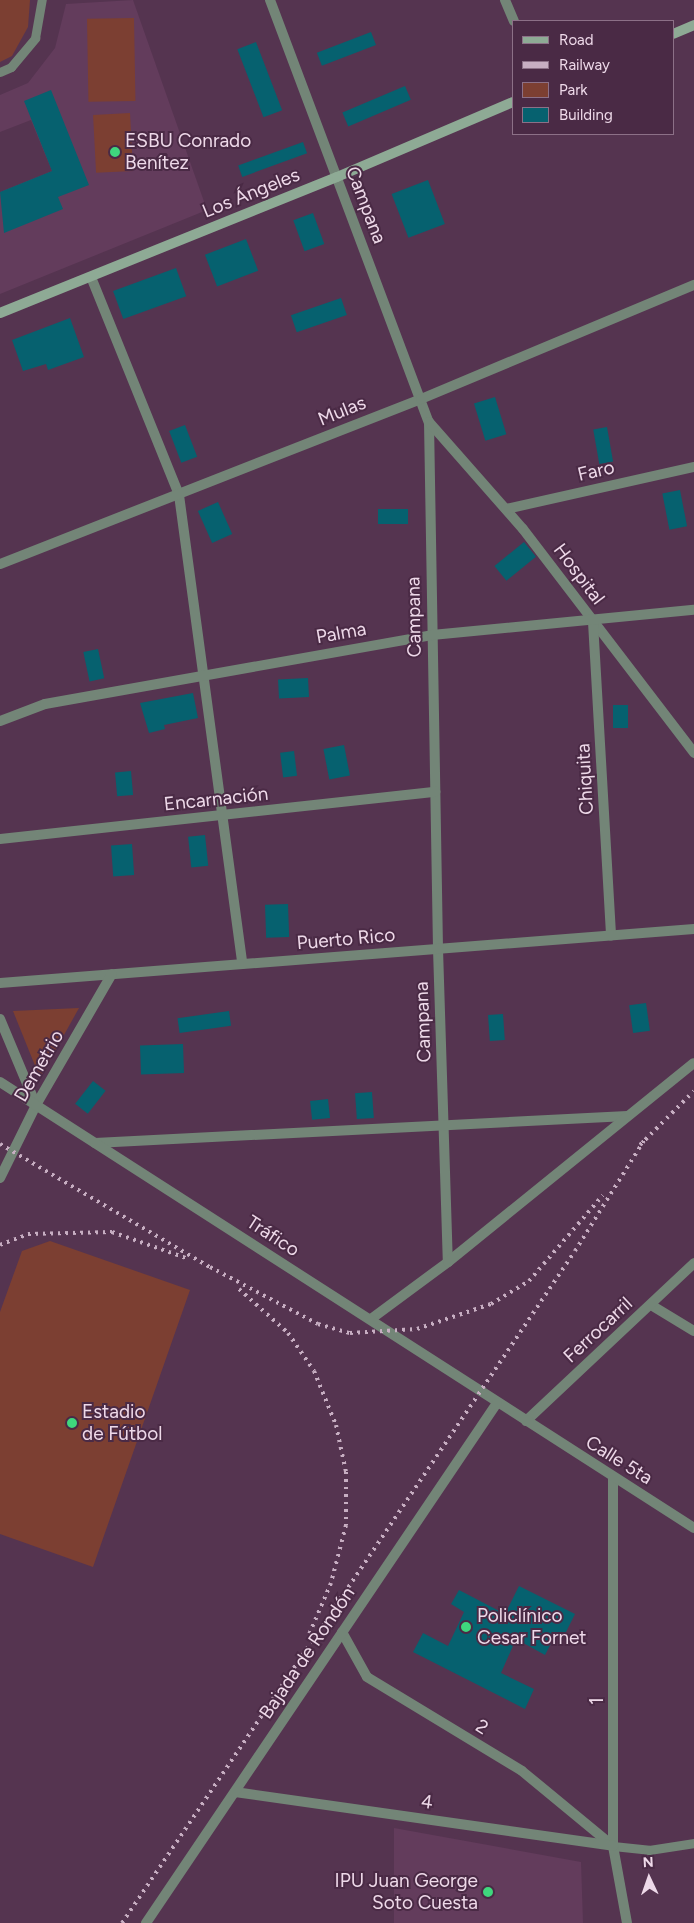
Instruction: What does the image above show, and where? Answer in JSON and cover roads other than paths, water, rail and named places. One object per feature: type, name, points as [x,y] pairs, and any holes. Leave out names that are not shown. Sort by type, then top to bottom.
[{"type":"main road","points":[[674,34],[694,25]]},
{"type":"main road","name":"Los Ángeles","points":[[0,313],[337,178],[512,102]]},
{"type":"street","name":"Campana","points":[[270,0],[429,422],[438,949],[448,1262]]},
{"type":"street","points":[[505,0],[514,20]]},
{"type":"street","points":[[91,277],[179,494],[242,964]]},
{"type":"street","name":"Mulas","points":[[0,564],[421,399],[694,285]]},
{"type":"street","name":"Hospital","points":[[429,422],[506,510],[694,753]]},
{"type":"street","name":"Faro","points":[[506,510],[694,467]]},
{"type":"street","name":"Palma","points":[[0,721],[45,704],[432,635],[694,610]]},
{"type":"street","name":"Chiquita","points":[[593,621],[611,935]]},
{"type":"street","name":"Encarnación","points":[[0,839],[435,792]]},
{"type":"street","name":"Puerto Rico","points":[[0,983],[694,929]]},
{"type":"street","name":"Demetrio","points":[[0,1178],[36,1105],[112,974]]},
{"type":"street","points":[[0,1019],[36,1105]]},
{"type":"street","points":[[371,1319],[448,1262],[694,1063]]},
{"type":"street","name":"Tráfico","points":[[0,1082],[371,1319],[526,1421]]},
{"type":"street","points":[[95,1143],[627,1116]]},
{"type":"street","name":"Ferrocarril","points":[[526,1421],[694,1263]]},
{"type":"street","points":[[651,1305],[694,1331]]},
{"type":"street","name":"Bajada de Rondón","points":[[146,1923],[498,1403]]},
{"type":"street","name":"Calle 5ta","points":[[526,1421],[694,1528]]},
{"type":"street","name":"1","points":[[613,1477],[613,1846],[627,1923]]},
{"type":"street","name":"2","points":[[342,1632],[367,1677],[522,1771],[613,1846]]},
{"type":"street","name":"4","points":[[235,1792],[613,1846]]},
{"type":"lane","points":[[0,72],[11,67],[35,38],[42,0]]},
{"type":"lane","points":[[613,1846],[649,1850],[694,1843]]},
{"type":"railway","points":[[640,1145],[694,1091]]},
{"type":"railway","points":[[122,1923],[575,1251],[645,1139]]},
{"type":"railway","points":[[0,1144],[210,1267],[318,1324],[350,1333],[417,1329],[491,1304],[529,1281],[603,1195]]},
{"type":"railway","points":[[0,1245],[28,1234],[112,1232],[186,1258]]},
{"type":"railway","points":[[239,1289],[288,1333],[314,1371],[336,1425],[346,1472],[346,1525],[331,1583],[308,1637]]},
{"type":"place","name":"ESBU Conrado Benítez","points":[[115,152]]},
{"type":"place","name":"Estadio de Fútbol","points":[[72,1423]]},
{"type":"place","name":"Policlínico Cesar Fornet","points":[[466,1627]]},
{"type":"place","name":"IPU Juan George Soto Cuesta","points":[[488,1892]]}]
